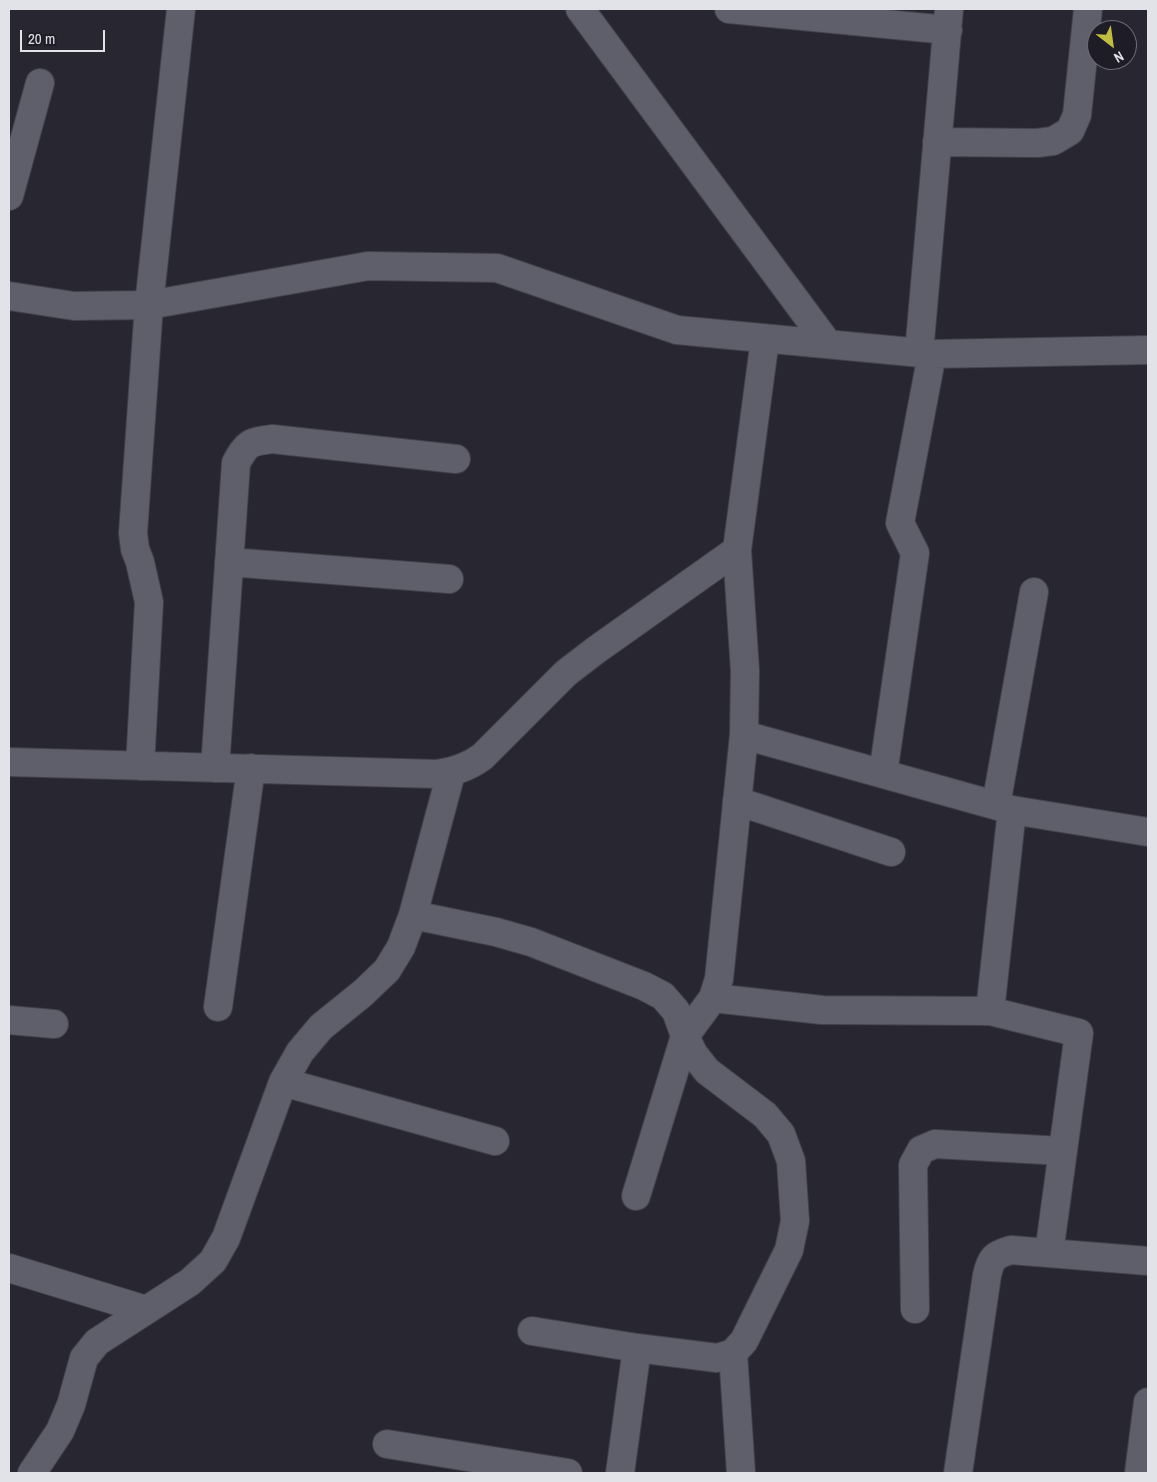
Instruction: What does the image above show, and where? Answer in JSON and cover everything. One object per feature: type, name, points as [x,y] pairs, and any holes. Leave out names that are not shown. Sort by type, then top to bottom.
[{"type":"street","points":[[140,766],[149,602],[140,562],[135,549],[133,533],[149,305],[181,9]]},
{"type":"street","points":[[580,9],[828,344]]},
{"type":"street","points":[[729,9],[948,20],[937,142],[925,354],[900,523],[915,553],[883,774]]},
{"type":"street","points":[[937,142],[1053,142],[1070,131],[1077,114],[1088,9]]},
{"type":"street","points":[[9,196],[40,83]]},
{"type":"street","points":[[9,296],[74,306],[149,305],[368,266],[497,268],[677,330],[925,354],[1148,350]]},
{"type":"street","points":[[636,1196],[685,1036],[713,998],[719,979],[744,735],[745,671],[737,550],[765,339]]},
{"type":"street","points":[[215,768],[236,463],[244,448],[256,441],[272,439],[456,459]]},
{"type":"street","points":[[9,762],[451,773],[468,766],[482,757],[566,673],[737,550]]},
{"type":"street","points":[[229,562],[449,579]]},
{"type":"street","points":[[990,1012],[1004,807],[1034,592]]},
{"type":"street","points":[[744,735],[1004,807],[1148,832]]},
{"type":"street","points":[[218,1007],[250,768]]},
{"type":"street","points":[[32,1473],[60,1431],[71,1405],[84,1358],[97,1342],[190,1282],[213,1261],[226,1238],[283,1082],[300,1052],[321,1027],[363,993],[387,970],[401,948],[413,915],[451,773]]},
{"type":"street","points":[[737,801],[891,852]]},
{"type":"street","points":[[413,915],[496,932],[531,942],[644,986],[663,996],[676,1010],[692,1053],[707,1071],[766,1114],[781,1134],[791,1161],[795,1222],[789,1250],[744,1341],[733,1353],[717,1358],[637,1348],[532,1331]]},
{"type":"street","points":[[713,998],[822,1010],[990,1012],[1080,1033],[1049,1253]]},
{"type":"street","points":[[9,1020],[54,1024]]},
{"type":"street","points":[[283,1082],[495,1141]]},
{"type":"street","points":[[915,1309],[913,1165],[921,1150],[935,1144],[1063,1151]]},
{"type":"street","points":[[958,1473],[990,1262],[998,1254],[1011,1250],[1148,1261]]},
{"type":"street","points":[[9,1268],[146,1310]]},
{"type":"street","points":[[620,1473],[637,1348]]},
{"type":"street","points":[[733,1353],[741,1473]]},
{"type":"street","points":[[1139,1473],[1148,1402]]},
{"type":"street","points":[[387,1444],[461,1465],[568,1473]]}]
